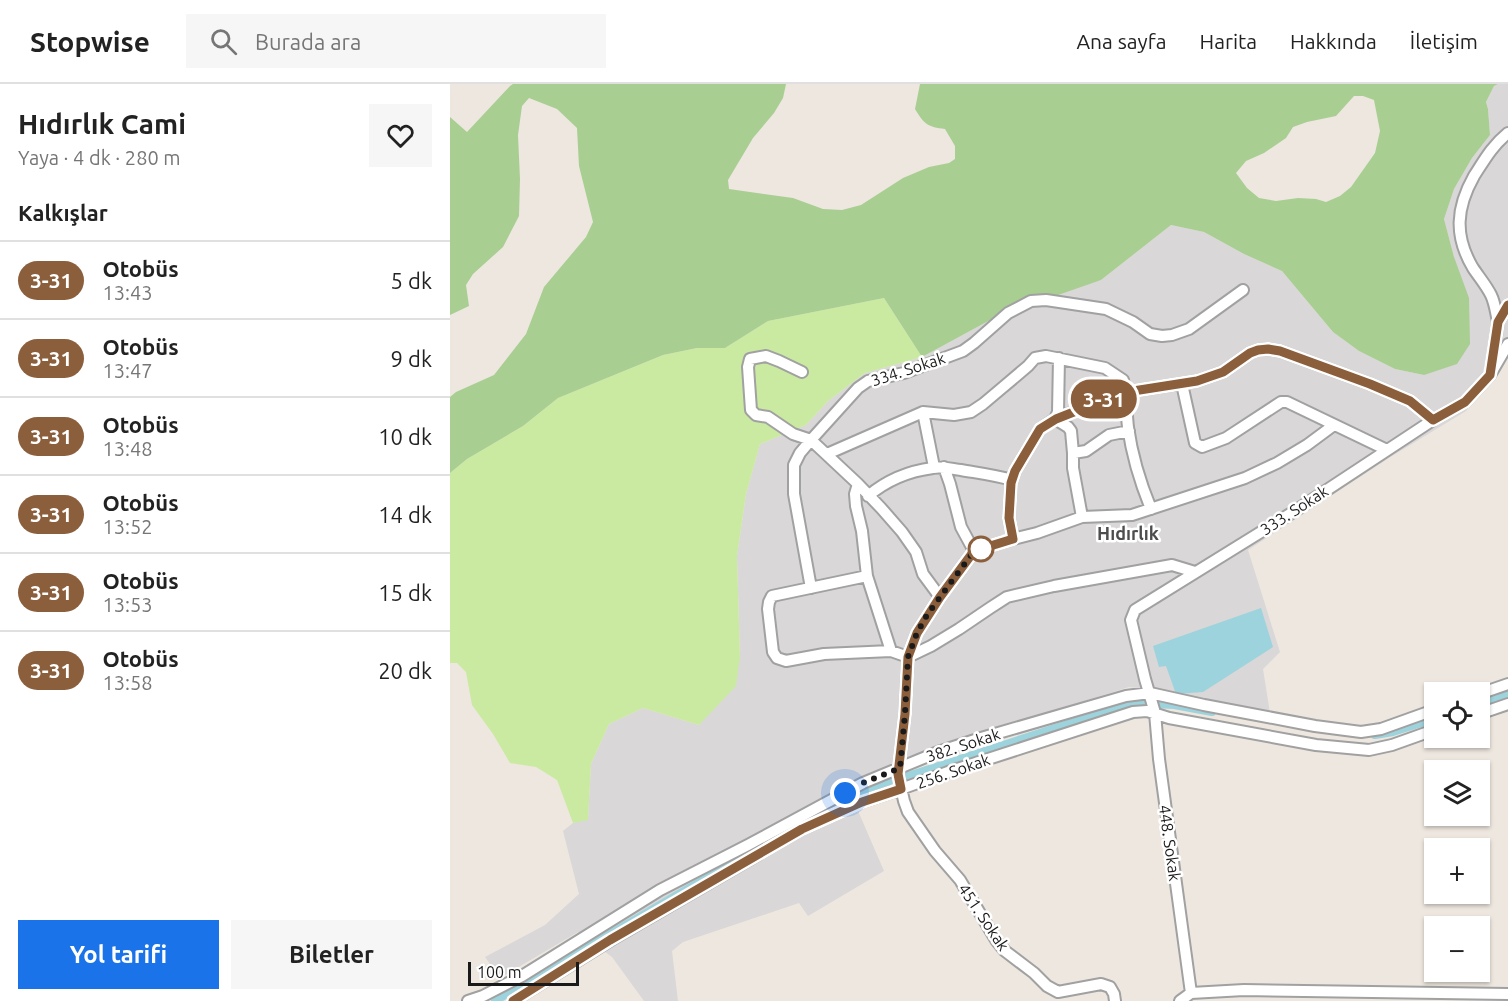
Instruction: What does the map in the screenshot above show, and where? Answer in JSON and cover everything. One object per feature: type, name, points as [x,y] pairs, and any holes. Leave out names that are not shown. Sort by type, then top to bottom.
[{"type":"street","points":[[1498,322],[1492,298],[1464,248],[1459,216],[1470,184],[1489,151],[1508,133]]},
{"type":"street","name":"334. Sokak","points":[[811,588],[794,494],[794,465],[811,440],[858,388],[868,381],[904,373],[963,351],[1008,312],[1031,301],[1046,300],[1106,309],[1133,322],[1150,334],[1173,336],[1189,329],[1243,290]]},
{"type":"street","points":[[1490,375],[1498,322],[1508,305]]},
{"type":"street","name":"333. Sokak","points":[[1150,695],[1131,620],[1135,610],[1298,509],[1433,420],[1465,402],[1490,375],[1508,344]]},
{"type":"street","points":[[1013,539],[1009,518],[1012,480],[1040,429],[1056,419],[1114,394],[1197,381],[1223,372],[1258,350],[1280,351],[1370,384],[1410,401],[1433,420]]},
{"type":"street","points":[[802,372],[766,356],[750,359],[748,367],[751,410],[756,415],[768,417],[793,434],[811,440],[858,484],[902,532],[916,552],[923,574],[940,597]]},
{"type":"street","points":[[826,454],[923,412],[954,415],[971,412],[1035,358],[1046,356],[1059,358],[1105,368],[1123,380],[1129,431],[1141,484],[1151,509]]},
{"type":"street","points":[[1056,419],[1059,358]]},
{"type":"street","points":[[1182,384],[1195,443],[1203,447],[1226,438],[1281,402],[1287,402],[1387,450]]},
{"type":"street","points":[[923,412],[939,467],[950,484],[961,526],[974,551]]},
{"type":"street","points":[[1056,419],[1071,431],[1074,453],[1073,468],[1082,517]]},
{"type":"street","points":[[900,779],[908,657],[917,633],[974,551],[1082,517],[1132,515],[1202,493],[1278,463],[1334,425]]},
{"type":"street","points":[[1074,453],[1086,451],[1109,435],[1129,431]]},
{"type":"street","points":[[868,496],[897,477],[939,467],[998,475],[1012,480]]},
{"type":"street","points":[[858,484],[855,494],[856,507],[862,531],[867,576],[891,651]]},
{"type":"street","points":[[867,576],[772,596],[768,609],[773,652],[777,658],[786,661],[824,654],[891,651],[908,657],[950,635],[1007,597],[1054,585],[1172,565],[1195,572]]},
{"type":"street","points":[[1490,690],[1508,684]]},
{"type":"street","name":"382. Sokak","points":[[468,1001],[522,976],[660,890],[863,783],[900,779],[938,752],[1092,705],[1126,696],[1150,695],[1315,726],[1361,732],[1381,729],[1424,714]]},
{"type":"street","name":"448. Sokak","points":[[1150,695],[1155,712],[1159,759],[1191,993]]},
{"type":"street","points":[[1490,710],[1508,704]]},
{"type":"street","name":"256. Sokak","points":[[513,1001],[610,940],[802,829],[862,802],[900,779],[948,771],[1132,712],[1155,712],[1169,717],[1316,745],[1369,750],[1424,734]]},
{"type":"street","name":"451. Sokak","points":[[900,779],[908,812],[960,880],[1005,951],[1047,986],[1058,992],[1101,984],[1110,987],[1115,1001]]},
{"type":"street","points":[[1180,1001],[1191,993],[1231,996],[1508,994]]},
{"type":"shaded area","points":[[1508,84],[1508,356],[1466,411],[1392,456],[1248,550],[1280,652],[1263,669],[1270,713],[1159,690],[1129,687],[929,750],[846,783],[884,871],[808,916],[799,903],[683,942],[672,951],[678,1001],[644,1001],[612,957],[578,932],[500,978],[485,957],[545,925],[579,894],[563,831],[573,823],[588,819],[591,764],[609,724],[643,708],[699,725],[740,657],[737,556],[746,494],[760,444],[806,425],[828,401],[865,373],[922,357],[992,319],[1008,306],[1101,280],[1171,225],[1204,232],[1282,271],[1333,332],[1359,351],[1395,369],[1424,375],[1454,257],[1444,219],[1454,189],[1472,158],[1490,135],[1486,102],[1494,86]]},
{"type":"green space","points":[[513,84],[786,84],[783,98],[774,113],[753,138],[728,180],[729,189],[793,198],[823,209],[842,210],[861,205],[903,178],[955,159],[955,146],[945,129],[927,124],[915,109],[920,84],[1498,84],[1494,86],[1486,102],[1490,135],[1472,158],[1454,189],[1444,219],[1454,257],[1469,298],[1470,344],[1457,364],[1424,375],[1395,369],[1359,351],[1333,332],[1282,271],[1204,232],[1171,225],[1101,280],[1058,295],[1008,306],[992,319],[922,357],[884,298],[768,321],[725,348],[697,348],[663,355],[558,398],[523,426],[467,459],[450,473],[450,397],[494,375],[526,334],[544,287],[586,237],[593,222],[579,166],[577,128],[557,109],[529,98],[522,106],[518,135],[519,216],[503,247],[473,274],[466,285],[469,306],[450,315],[450,117],[467,132]],"holes":[[[1354,96],[1374,100],[1380,131],[1375,153],[1351,187],[1340,196],[1326,202],[1316,199],[1298,198],[1276,201],[1259,198],[1247,188],[1236,173],[1246,161],[1264,153],[1286,138],[1293,127],[1336,116]]]},
{"type":"green space","points":[[884,298],[922,357],[865,373],[828,401],[806,425],[760,444],[746,494],[737,556],[740,657],[736,686],[699,725],[643,708],[609,724],[591,764],[588,820],[573,823],[557,780],[536,767],[510,763],[472,705],[466,672],[457,663],[450,663],[450,473],[467,459],[523,426],[558,398],[663,355],[697,348],[725,348],[768,321]]},
{"type":"water","points":[[1261,608],[1273,647],[1203,692],[1176,694],[1166,666],[1159,667],[1153,646]]},
{"type":"waterway","points":[[1490,700],[1508,693]]},
{"type":"waterway","points":[[805,822],[868,789],[1132,703],[1174,705],[1212,712]]},
{"type":"waterway","points":[[1375,735],[1424,722]]},
{"type":"waterway","points":[[495,1001],[787,832]]},
{"type":"bus line","name":"3-31","points":[[513,1001],[610,940],[802,829],[862,802],[901,789],[898,774],[905,714],[908,657],[917,633],[927,615],[974,551],[1013,539],[1009,518],[1011,483],[1015,471],[1040,429],[1056,419],[1114,394],[1197,381],[1223,372],[1250,353],[1268,349],[1280,351],[1410,401],[1433,420],[1465,402],[1490,375],[1498,322],[1508,305]]},
{"type":"district","name":"Hıdırlık","points":[[1128,534]]},
{"type":"route","points":[[845,793],[900,768],[908,657],[927,615],[974,551],[981,549]]}]
